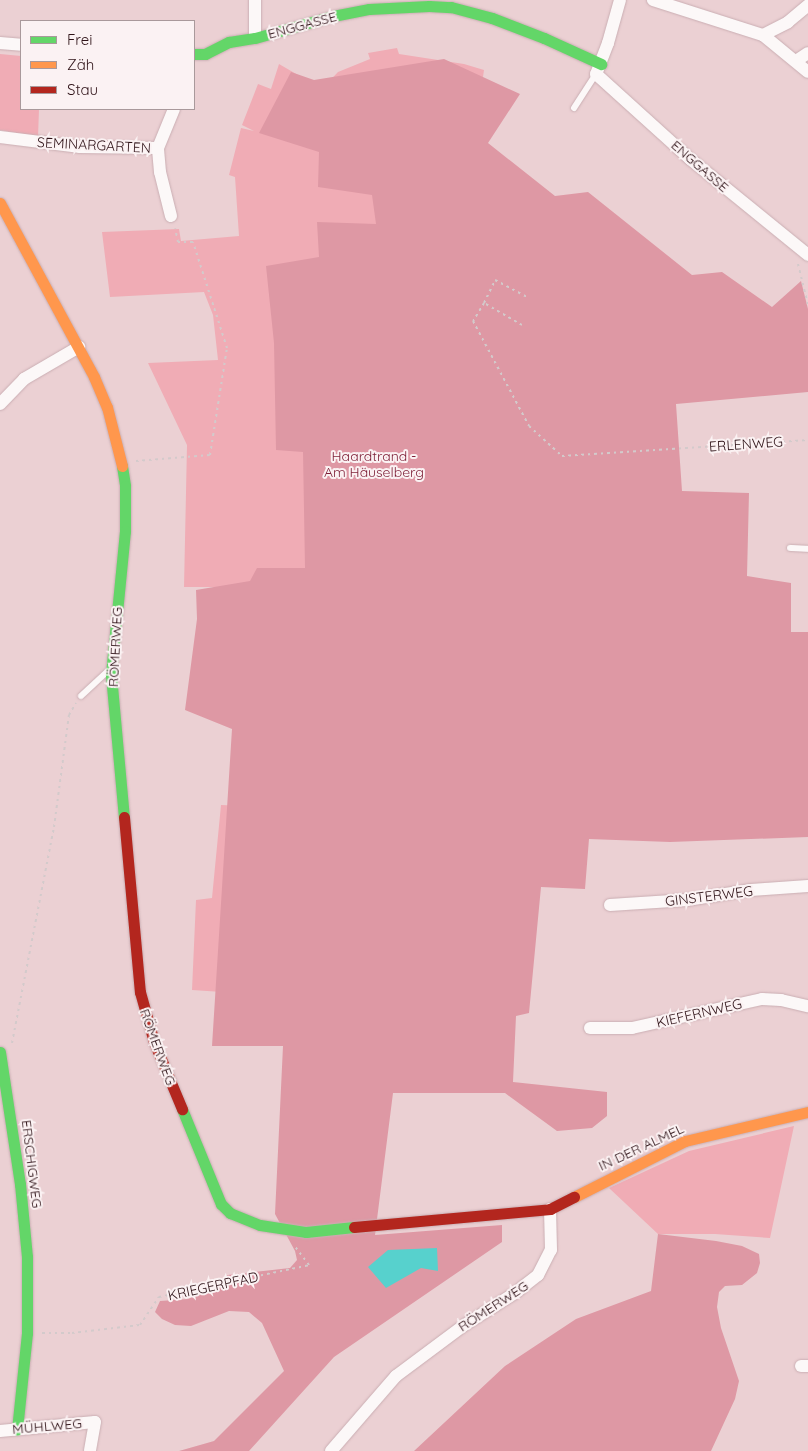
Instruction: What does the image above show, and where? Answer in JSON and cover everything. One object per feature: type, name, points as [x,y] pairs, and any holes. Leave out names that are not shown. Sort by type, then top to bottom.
[{"type":"street","points":[[255,0],[255,38]]},
{"type":"street","points":[[598,69],[620,0]]},
{"type":"street","points":[[653,0],[764,35],[808,72]]},
{"type":"street","points":[[764,35],[788,22],[808,4]]},
{"type":"street","name":"ENGGASSE","points":[[195,56],[205,54],[229,42],[255,38],[325,18],[369,9],[405,6],[452,7],[515,25],[598,69],[690,159],[803,258]]},
{"type":"street","points":[[0,43],[20,45]]},
{"type":"street","points":[[796,61],[808,53]]},
{"type":"street","points":[[172,216],[160,172],[158,148],[174,110]]},
{"type":"street","name":"SEMINARGARTEN","points":[[0,137],[80,147],[158,148]]},
{"type":"street","name":"RÖMERWEG","points":[[0,203],[79,347],[107,407],[122,463],[125,531],[111,668],[137,967],[144,1014],[221,1204],[230,1213],[243,1219],[282,1229],[306,1232],[550,1209],[551,1250],[538,1275],[527,1285],[463,1326],[412,1363],[380,1393],[331,1451]]},
{"type":"street","points":[[0,404],[24,378],[79,347]]},
{"type":"street","name":"GINSTERWEG","points":[[610,905],[672,902],[751,890],[808,886]]},
{"type":"street","name":"KIEFERNWEG","points":[[590,1028],[632,1028],[762,1000],[781,1000],[808,1006]]},
{"type":"street","name":"ERSCHIGWEG","points":[[0,1054],[20,1184],[27,1257],[27,1333],[17,1430]]},
{"type":"street","name":"IN DER ALMEL","points":[[550,1209],[685,1141],[808,1112]]},
{"type":"street","name":"MÜHLWEG","points":[[0,1431],[95,1422],[90,1451]]},
{"type":"lane","points":[[574,108],[598,69]]},
{"type":"lane","points":[[790,548],[808,548]]},
{"type":"lane","points":[[80,696],[111,668]]},
{"type":"path","points":[[122,463],[210,455],[227,348],[193,242],[178,242],[172,216]]},
{"type":"path","points":[[803,258],[808,305]]},
{"type":"path","points":[[522,325],[484,303],[495,280],[527,297]]},
{"type":"path","name":"ERLENWEG","points":[[484,303],[473,321],[499,374],[528,426],[562,456],[808,440]]},
{"type":"path","points":[[0,1054],[10,1048],[12,1042],[54,827],[69,715],[80,696]]},
{"type":"path","name":"KRIEGERPFAD","points":[[27,1333],[72,1333],[140,1325],[159,1297],[309,1265],[282,1229]]},
{"type":"green space","name":"Haardtrand - Am Häuselberg","points":[[397,48],[399,54],[464,64],[484,70],[284,996],[192,990],[196,900],[212,898],[221,805],[246,806],[222,587],[184,587],[187,445],[148,363],[218,360],[213,315],[204,292],[110,297],[102,232],[179,229],[181,241],[239,236],[235,177],[229,175],[241,128],[254,131],[242,125],[258,84],[271,89],[279,64],[322,89],[338,72],[370,59],[368,53]]},
{"type":"green space","points":[[0,54],[20,56],[20,110],[39,110],[38,137],[0,130]]},
{"type":"green space","points":[[444,59],[520,94],[488,143],[555,196],[588,192],[692,275],[722,272],[772,307],[801,281],[808,309],[808,392],[676,404],[682,491],[749,493],[747,576],[791,583],[791,632],[808,632],[808,837],[670,842],[589,839],[585,889],[541,887],[529,1013],[516,1016],[513,1082],[607,1092],[607,1116],[592,1128],[557,1131],[505,1093],[393,1093],[375,1235],[502,1225],[502,1242],[334,1357],[249,1451],[179,1451],[214,1441],[284,1371],[262,1323],[249,1312],[229,1311],[191,1326],[175,1325],[162,1319],[155,1312],[160,1301],[188,1299],[204,1292],[228,1275],[290,1268],[297,1260],[295,1251],[275,1214],[283,1046],[212,1046],[232,729],[185,710],[197,619],[196,590],[250,581],[257,568],[305,568],[303,452],[276,450],[274,343],[266,266],[319,257],[317,222],[376,224],[372,195],[318,187],[319,152],[259,133],[291,72],[314,80]]},
{"type":"green space","points":[[794,1126],[770,1238],[715,1234],[658,1234],[609,1188],[689,1151]]},
{"type":"green space","points":[[658,1234],[742,1246],[759,1254],[760,1263],[757,1273],[742,1285],[725,1286],[719,1292],[717,1307],[721,1328],[739,1381],[735,1399],[711,1451],[414,1451],[505,1366],[576,1319],[651,1291]]},
{"type":"water","points":[[437,1248],[438,1271],[421,1268],[386,1288],[368,1267],[388,1250]]},
{"type":"traffic: fast","points":[[195,54],[205,54],[229,42],[255,38],[333,16],[369,9],[429,6],[451,7],[492,18],[544,38],[601,64]]},
{"type":"traffic: fast","points":[[122,466],[125,486],[125,531],[111,675],[124,817]]},
{"type":"traffic: fast","points":[[0,1052],[20,1184],[27,1257],[27,1333],[17,1429]]},
{"type":"traffic: fast","points":[[182,1109],[221,1204],[230,1213],[260,1225],[306,1232],[354,1227]]},
{"type":"traffic: slow","points":[[0,203],[94,377],[107,407],[122,466]]},
{"type":"traffic: slow","points":[[574,1197],[685,1141],[808,1112]]},
{"type":"traffic: jam","points":[[124,817],[140,992],[154,1042],[182,1109]]},
{"type":"traffic: jam","points":[[354,1227],[550,1209],[574,1197]]}]
